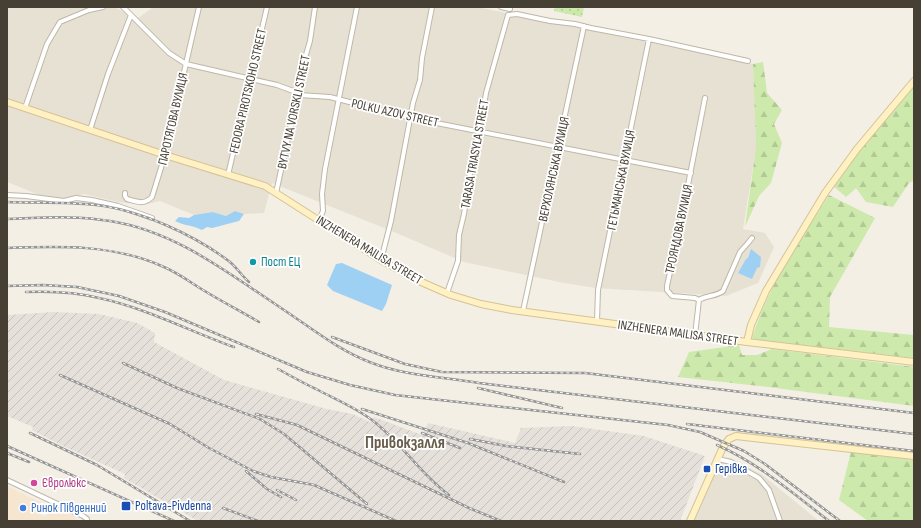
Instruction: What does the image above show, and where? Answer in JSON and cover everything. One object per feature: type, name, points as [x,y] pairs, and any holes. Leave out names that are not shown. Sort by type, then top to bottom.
[{"type":"street","points":[[25,108],[47,44],[60,22],[89,10],[103,7]]},
{"type":"street","name":"POLKU AZOV STREET","points":[[123,7],[169,53],[186,64],[277,85],[296,92],[299,95],[330,97],[411,118],[691,173]]},
{"type":"street","name":"ПАРОТЯГОВА ВУЛИЦЯ","points":[[125,193],[127,199],[143,203],[148,202],[152,197],[165,155],[198,7]]},
{"type":"street","name":"FEDORA PIROTSKOHO STREET","points":[[228,175],[268,7]]},
{"type":"street","name":"BYTVY NA VORSKLI STREET","points":[[276,193],[296,101],[297,85],[310,41],[314,7]]},
{"type":"street","points":[[319,220],[323,211],[322,194],[325,169],[357,7]]},
{"type":"street","points":[[381,260],[413,103],[421,73],[422,58],[432,7]]},
{"type":"street","points":[[501,7],[510,9]]},
{"type":"street","name":"TARASA TRIASYLA STREET","points":[[447,293],[458,261],[459,235],[464,214],[471,159],[480,131],[486,93],[508,15],[517,14],[584,26]]},
{"type":"street","points":[[90,130],[108,74],[131,15]]},
{"type":"street","points":[[584,26],[748,61]]},
{"type":"street","name":"ВЕРХОЛЯНСЬКА ВУЛИЦЯ","points":[[523,311],[584,26]]},
{"type":"street","name":"ГЕТЬМАНСЬКА ВУЛИЦЯ","points":[[597,321],[598,290],[649,39]]},
{"type":"street","points":[[747,342],[751,325],[766,291],[825,193],[857,149],[914,81]]},
{"type":"street","name":"ТРОЯНДОВА ВУЛИЦЯ","points":[[699,300],[695,298],[672,296],[667,290],[667,286],[705,98]]},
{"type":"street","name":"INZHENERA MAILISA STREET","points":[[7,102],[165,155],[265,186],[381,260],[420,281],[447,293],[482,304],[747,342],[914,362]]},
{"type":"street","points":[[7,195],[64,201],[76,198],[118,206],[152,218]]},
{"type":"street","points":[[695,335],[699,300],[704,297],[719,294],[723,291],[740,252],[752,238]]},
{"type":"street","points":[[690,521],[723,447],[729,439],[736,436],[914,456]]},
{"type":"street","points":[[718,459],[731,462],[759,478],[769,490],[780,521]]},
{"type":"street","points":[[7,480],[83,516],[87,519],[87,521]]},
{"type":"shaded area","points":[[7,7],[115,7],[127,14],[131,22],[153,7],[478,7],[753,64],[756,148],[743,229],[765,233],[774,247],[758,283],[726,296],[596,288],[564,283],[464,262],[272,183],[264,213],[244,214],[235,211],[226,216],[213,212],[194,215],[160,201],[144,205],[118,202],[84,194],[64,199],[49,199],[7,182]]},
{"type":"shaded area","points":[[54,312],[99,314],[137,323],[155,333],[154,342],[224,380],[327,409],[352,414],[370,422],[374,417],[422,435],[428,423],[515,443],[521,428],[572,426],[644,436],[705,456],[680,521],[198,521],[124,478],[125,474],[63,446],[32,430],[33,427],[7,416],[7,315]]},
{"type":"shaded area","points":[[722,458],[730,458],[761,474],[819,521],[694,521]]},
{"type":"shaded area","name":"Ринок Південний","points":[[7,486],[42,503],[38,513],[45,517],[53,503],[77,516],[75,521],[7,521]]},
{"type":"green space","points":[[555,7],[584,7],[582,17],[554,11]]},
{"type":"green space","points":[[763,62],[767,93],[782,110],[774,124],[782,143],[771,183],[759,196],[745,227],[756,147],[753,64]]},
{"type":"green space","points":[[914,84],[914,180],[909,183],[893,207],[866,202],[856,188],[846,197],[833,186],[896,104]]},
{"type":"green space","points":[[829,195],[875,218],[830,297],[829,327],[914,335],[914,358],[752,339],[758,319],[775,282]]},
{"type":"green space","points":[[739,345],[742,355],[757,355],[772,349],[914,367],[914,406],[678,377],[689,352]]},
{"type":"green space","points":[[851,452],[914,460],[914,521],[868,521],[839,500]]},
{"type":"water","points":[[235,211],[244,214],[239,221],[212,228],[207,227],[202,230],[175,221],[179,217],[189,218],[194,215],[213,212],[226,216]]},
{"type":"water","points":[[751,249],[761,257],[760,267],[757,268],[752,279],[738,273],[748,258]]},
{"type":"water","points":[[342,263],[392,285],[386,304],[382,311],[333,291],[327,285],[336,264]]},
{"type":"railway","points":[[7,202],[96,205],[131,212],[166,225],[200,242],[230,262],[249,282]]},
{"type":"railway","points":[[7,219],[58,217],[97,219],[134,226],[157,234],[200,255],[348,352],[372,363],[398,371],[479,383],[914,434]]},
{"type":"railway","points":[[7,248],[87,248],[106,250],[145,259],[174,272],[259,322]]},
{"type":"railway","points":[[7,286],[43,285],[77,287],[119,296],[165,312],[307,372],[350,385],[395,395],[668,425],[700,432],[744,451],[765,464],[840,521]]},
{"type":"railway","points":[[26,292],[72,293],[116,302],[151,314],[234,347]]},
{"type":"railway","points":[[332,337],[405,364],[442,372],[585,373],[914,413]]},
{"type":"railway","points":[[123,363],[177,388],[260,419],[284,434],[367,504]]},
{"type":"railway","points":[[278,369],[352,407],[372,420],[392,438],[429,478],[449,495]]},
{"type":"railway","points":[[60,375],[170,424],[209,448],[253,471],[271,477],[314,485],[396,521]]},
{"type":"railway","points":[[478,388],[562,408]]},
{"type":"railway","points":[[362,409],[468,443],[564,482]]},
{"type":"railway","points":[[256,414],[297,425],[469,508],[501,521]]},
{"type":"railway","points":[[687,424],[914,451]]},
{"type":"railway","points":[[30,433],[97,465],[190,521]]},
{"type":"railway","points":[[422,433],[460,448]]},
{"type":"railway","points":[[470,439],[506,446],[580,454]]},
{"type":"railway","points":[[717,445],[732,452],[761,470],[789,489],[829,521]]},
{"type":"railway","points":[[7,446],[174,521]]},
{"type":"railway","points":[[7,453],[29,462]]},
{"type":"railway","points":[[246,471],[267,489],[281,497]]},
{"type":"railway","points":[[277,490],[296,500]]},
{"type":"railway","points":[[223,508],[258,521]]},
{"type":"place","name":"Пост ЕЦ","points":[[253,262]]},
{"type":"place","name":"Герівка","points":[[707,469]]},
{"type":"place","name":"Євролюкс","points":[[34,483]]},
{"type":"place","name":"Poltava-Pivdenna","points":[[126,506]]},
{"type":"place","name":"Ринок Південний","points":[[23,508]]},
{"type":"district","name":"Привокзалля","points":[[405,443]]}]
